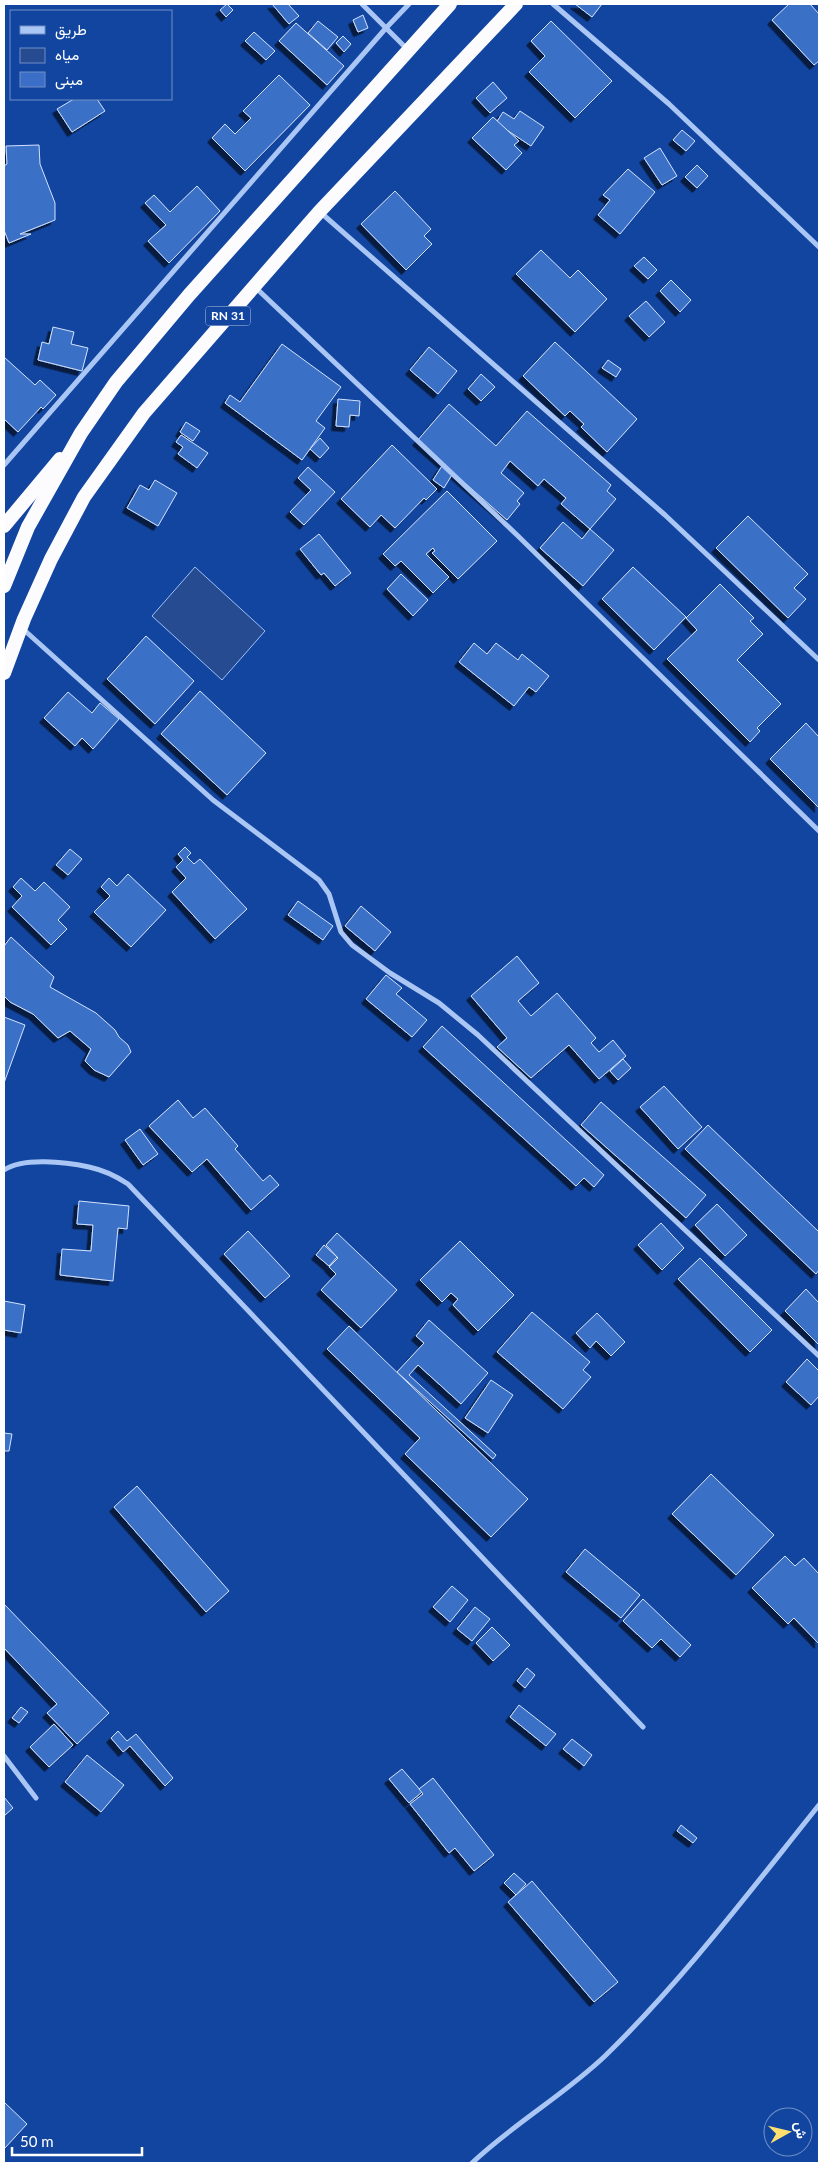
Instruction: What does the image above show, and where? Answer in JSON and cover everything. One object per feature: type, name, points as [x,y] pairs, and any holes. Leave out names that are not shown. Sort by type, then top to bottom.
[{"type":"highway","name":"RN 31","points":[[4,586],[28,527],[81,433],[116,382],[188,295],[450,4]]},
{"type":"highway","name":"RN 31","points":[[4,674],[21,628],[51,559],[84,497],[144,413],[319,212],[516,4]]},
{"type":"highway","points":[[4,526],[81,433]]},
{"type":"street","points":[[362,4],[408,51]]},
{"type":"street","points":[[4,465],[409,4]]},
{"type":"street","points":[[553,4],[669,104],[819,247]]},
{"type":"street","points":[[319,212],[665,515],[819,660]]},
{"type":"street","points":[[254,286],[517,535],[819,831]]},
{"type":"street","points":[[21,628],[212,800],[319,880],[329,894],[341,932],[352,945],[390,973],[439,1003],[478,1035],[819,1356]]},
{"type":"street","points":[[4,1170],[16,1164],[46,1162],[89,1167],[111,1174],[128,1184],[643,1727]]},
{"type":"street","points":[[4,1756],[36,1798]]},
{"type":"street","points":[[472,2163],[603,2058],[648,2013],[727,1921],[819,1805]]},
{"type":"water","points":[[195,567],[265,631],[222,680],[152,616]]},
{"type":"building","points":[[227,4],[233,10],[226,17],[220,10]]},
{"type":"building","points":[[272,4],[288,4],[299,16],[289,24]]},
{"type":"building","points":[[575,4],[602,4],[592,17]]},
{"type":"building","points":[[789,4],[810,4],[819,14],[819,61],[814,65],[772,20]]},
{"type":"building","points":[[363,15],[368,28],[358,32],[353,20]]},
{"type":"building","points":[[318,21],[338,37],[327,50],[308,33]]},
{"type":"building","points":[[551,21],[612,81],[575,118],[529,72],[545,56],[531,41]]},
{"type":"building","points":[[296,23],[344,66],[327,85],[279,41]]},
{"type":"building","points":[[254,32],[275,51],[266,60],[245,41]]},
{"type":"building","points":[[343,36],[351,44],[344,52],[336,43]]},
{"type":"building","points":[[279,75],[310,105],[245,171],[212,138],[225,124],[235,134],[251,118],[243,111]]},
{"type":"building","points":[[493,82],[507,98],[490,113],[476,98]]},
{"type":"building","points":[[72,100],[98,100],[105,111],[72,132],[57,109]]},
{"type":"building","points":[[520,111],[544,127],[531,146],[496,123],[503,112],[514,119]]},
{"type":"building","points":[[493,117],[519,141],[514,145],[522,153],[506,170],[472,138]]},
{"type":"building","points":[[682,130],[695,141],[686,151],[673,140]]},
{"type":"building","points":[[39,145],[40,164],[55,203],[55,220],[20,234],[31,234],[9,243],[4,230],[4,166],[7,164],[6,146]]},
{"type":"building","points":[[660,148],[677,176],[662,185],[644,158]]},
{"type":"building","points":[[697,165],[708,176],[697,188],[685,177]]},
{"type":"building","points":[[628,169],[655,192],[620,234],[598,215],[610,200],[603,195]]},
{"type":"building","points":[[197,186],[220,211],[169,263],[148,241],[166,225],[145,203],[154,195],[170,212]]},
{"type":"building","points":[[395,191],[431,229],[424,236],[432,244],[406,270],[361,224]]},
{"type":"building","points":[[541,250],[570,278],[578,270],[607,299],[575,332],[516,274]]},
{"type":"building","points":[[644,257],[657,270],[648,279],[634,266]]},
{"type":"building","points":[[671,280],[691,300],[680,312],[660,291]]},
{"type":"building","points":[[646,301],[665,322],[649,337],[629,316]]},
{"type":"building","points":[[53,327],[74,332],[71,344],[88,348],[82,371],[38,360],[42,342],[49,344]]},
{"type":"building","points":[[555,342],[637,419],[607,452],[581,427],[584,424],[570,411],[565,416],[523,376]]},
{"type":"building","points":[[282,344],[341,387],[316,421],[325,428],[302,460],[225,403],[230,395],[240,402]]},
{"type":"building","points":[[429,347],[457,371],[438,394],[410,370]]},
{"type":"building","points":[[4,357],[35,385],[40,380],[56,395],[43,409],[41,407],[18,432],[4,419]]},
{"type":"building","points":[[608,360],[621,369],[616,377],[602,368]]},
{"type":"building","points":[[481,374],[495,387],[481,401],[468,389]]},
{"type":"building","points":[[338,399],[360,401],[359,416],[350,415],[349,427],[336,426]]},
{"type":"building","points":[[449,404],[496,446],[527,411],[611,485],[607,491],[616,499],[590,529],[561,504],[566,498],[544,479],[538,486],[510,461],[501,473],[524,493],[517,501],[520,504],[507,520],[417,441]]},
{"type":"building","points":[[186,422],[200,431],[193,441],[180,432]]},
{"type":"building","points":[[181,435],[208,453],[197,468],[178,454],[183,447],[176,442]]},
{"type":"building","points":[[320,438],[329,448],[320,458],[310,449]]},
{"type":"building","points":[[392,445],[437,489],[426,500],[424,498],[395,528],[381,515],[370,527],[341,499]]},
{"type":"building","points":[[442,466],[453,473],[444,488],[433,480]]},
{"type":"building","points":[[308,467],[335,492],[304,525],[290,512],[311,490],[298,478]]},
{"type":"building","points":[[155,480],[177,493],[158,526],[127,508],[140,485],[149,490]]},
{"type":"building","points":[[447,491],[497,541],[458,579],[432,553],[435,551],[433,548],[426,554],[449,577],[433,593],[401,561],[395,566],[383,554]]},
{"type":"building","points":[[748,516],[808,574],[794,588],[806,599],[788,618],[716,548]]},
{"type":"building","points":[[563,522],[582,539],[590,529],[614,550],[583,586],[540,548]]},
{"type":"building","points":[[319,534],[351,573],[335,586],[324,573],[321,575],[300,549]]},
{"type":"building","points":[[633,567],[686,617],[654,650],[602,599]]},
{"type":"building","points":[[401,574],[428,600],[413,616],[387,589]]},
{"type":"building","points":[[720,584],[754,618],[750,621],[763,634],[737,660],[781,704],[757,728],[760,731],[750,742],[667,659],[697,630],[686,618]]},
{"type":"building","points":[[146,636],[194,681],[155,724],[107,679]]},
{"type":"building","points":[[474,643],[487,654],[496,643],[518,660],[522,654],[549,676],[536,692],[529,687],[514,706],[459,662]]},
{"type":"building","points":[[200,691],[266,753],[227,795],[161,734]]},
{"type":"building","points":[[68,692],[92,713],[100,703],[119,719],[93,749],[82,738],[75,746],[44,718]]},
{"type":"building","points":[[806,723],[819,737],[819,808],[770,759]]},
{"type":"building","points":[[185,847],[191,853],[187,857],[194,864],[200,859],[247,909],[215,939],[172,892],[186,878],[176,867],[183,860],[178,854]]},
{"type":"building","points":[[70,849],[82,859],[68,875],[56,865]]},
{"type":"building","points":[[128,874],[166,910],[131,947],[94,912],[110,896],[101,887],[109,878],[117,886]]},
{"type":"building","points":[[21,878],[35,891],[44,882],[70,907],[58,920],[67,929],[51,945],[12,907],[22,896],[13,887]]},
{"type":"building","points":[[298,901],[333,926],[323,940],[288,915]]},
{"type":"building","points":[[361,906],[391,932],[375,951],[345,926]]},
{"type":"building","points":[[11,937],[54,977],[50,987],[96,1013],[128,1045],[131,1052],[109,1077],[94,1070],[85,1061],[91,1049],[70,1031],[58,1038],[33,1014],[10,1002],[4,996],[4,946]]},
{"type":"building","points":[[517,956],[539,983],[518,1001],[531,1016],[557,993],[596,1038],[591,1043],[599,1052],[613,1040],[626,1056],[599,1079],[569,1045],[531,1078],[497,1047],[507,1038],[471,996]]},
{"type":"building","points":[[386,975],[402,988],[396,994],[427,1020],[412,1037],[366,999]]},
{"type":"building","points":[[4,1017],[25,1025],[4,1083]]},
{"type":"building","points":[[442,1026],[604,1175],[594,1187],[584,1178],[576,1186],[423,1047]]},
{"type":"building","points":[[623,1059],[631,1068],[618,1080],[610,1071]]},
{"type":"building","points":[[664,1086],[702,1127],[678,1149],[640,1107]]},
{"type":"building","points":[[178,1100],[193,1118],[205,1108],[238,1146],[235,1149],[263,1181],[270,1175],[279,1185],[251,1210],[207,1159],[192,1172],[149,1126]]},
{"type":"building","points":[[601,1102],[706,1195],[686,1218],[581,1125]]},
{"type":"building","points":[[708,1125],[819,1232],[819,1270],[816,1274],[685,1149]]},
{"type":"building","points":[[140,1129],[158,1154],[143,1165],[125,1140]]},
{"type":"building","points":[[79,1201],[129,1206],[127,1229],[118,1228],[113,1281],[60,1275],[62,1249],[91,1251],[93,1225],[77,1224]]},
{"type":"building","points":[[717,1204],[747,1235],[725,1256],[695,1225]]},
{"type":"building","points":[[661,1223],[684,1248],[662,1270],[638,1245]]},
{"type":"building","points":[[248,1231],[290,1276],[265,1298],[224,1254]]},
{"type":"building","points":[[337,1233],[397,1290],[361,1328],[321,1290],[336,1274],[329,1267],[338,1258],[326,1245]]},
{"type":"building","points":[[460,1241],[514,1295],[478,1331],[453,1305],[458,1299],[451,1293],[442,1302],[420,1280]]},
{"type":"building","points":[[324,1245],[337,1257],[329,1266],[316,1255]]},
{"type":"building","points":[[700,1258],[772,1330],[750,1352],[678,1279]]},
{"type":"building","points":[[806,1289],[819,1303],[819,1345],[785,1311]]},
{"type":"building","points":[[4,1301],[25,1305],[21,1333],[4,1330]]},
{"type":"building","points":[[532,1312],[590,1362],[583,1370],[591,1377],[563,1409],[497,1352]]},
{"type":"building","points":[[597,1313],[625,1342],[611,1356],[596,1341],[590,1348],[576,1333]]},
{"type":"building","points":[[429,1320],[488,1373],[461,1404],[418,1365],[409,1375],[496,1455],[493,1459],[397,1372],[424,1343],[416,1336]]},
{"type":"building","points":[[349,1326],[528,1499],[491,1537],[405,1454],[420,1438],[327,1349]]},
{"type":"building","points":[[807,1359],[819,1371],[819,1396],[811,1405],[786,1382]]},
{"type":"building","points":[[491,1380],[513,1395],[488,1433],[465,1418]]},
{"type":"building","points":[[4,1433],[12,1434],[9,1451],[4,1451]]},
{"type":"building","points":[[711,1474],[774,1535],[736,1575],[672,1514]]},
{"type":"building","points":[[137,1486],[229,1591],[206,1612],[114,1507]]},
{"type":"building","points":[[585,1549],[640,1595],[621,1618],[566,1572]]},
{"type":"building","points":[[785,1556],[795,1566],[804,1558],[819,1574],[819,1644],[794,1618],[788,1624],[752,1588]]},
{"type":"building","points":[[452,1586],[468,1600],[450,1622],[433,1607]]},
{"type":"building","points":[[643,1599],[691,1645],[680,1657],[661,1639],[652,1648],[623,1621]]},
{"type":"building","points":[[4,1604],[109,1713],[77,1744],[47,1713],[57,1704],[4,1648]]},
{"type":"building","points":[[475,1607],[490,1619],[472,1641],[457,1629]]},
{"type":"building","points":[[492,1627],[510,1645],[493,1661],[476,1643]]},
{"type":"building","points":[[527,1668],[535,1675],[525,1688],[517,1681]]},
{"type":"building","points":[[519,1705],[556,1734],[546,1746],[510,1717]]},
{"type":"building","points":[[21,1707],[28,1712],[19,1723],[12,1718]]},
{"type":"building","points":[[54,1724],[73,1745],[49,1767],[30,1747]]},
{"type":"building","points":[[118,1731],[127,1741],[136,1734],[173,1778],[165,1786],[130,1746],[123,1752],[111,1738]]},
{"type":"building","points":[[572,1739],[592,1755],[584,1766],[563,1749]]},
{"type":"building","points":[[87,1755],[124,1785],[101,1812],[65,1782]]},
{"type":"building","points":[[402,1769],[422,1792],[409,1803],[389,1779]]},
{"type":"building","points":[[433,1778],[494,1855],[474,1871],[455,1848],[449,1853],[410,1804],[423,1794],[419,1789]]},
{"type":"building","points":[[4,1797],[13,1808],[4,1816]]},
{"type":"building","points":[[681,1825],[697,1838],[693,1843],[677,1831]]},
{"type":"building","points":[[514,1873],[526,1884],[516,1895],[504,1883]]},
{"type":"building","points":[[532,1881],[618,1982],[594,2002],[508,1902]]},
{"type":"building","points":[[4,2102],[27,2124],[4,2149]]}]
